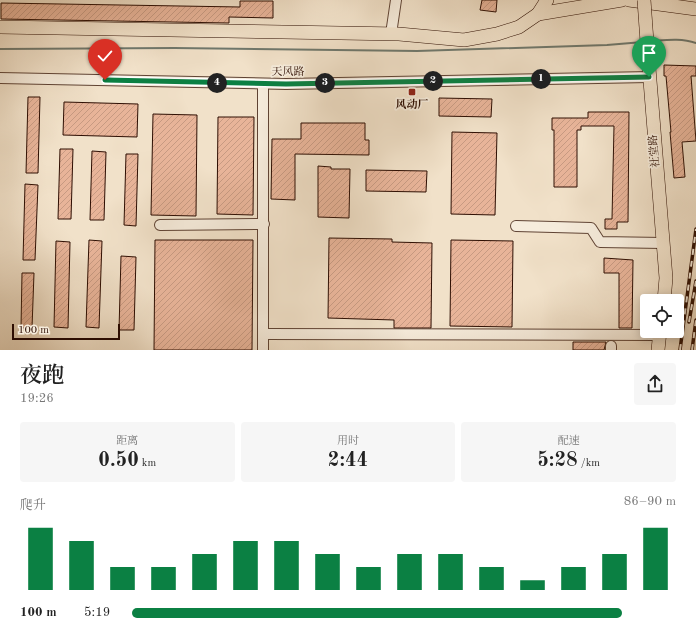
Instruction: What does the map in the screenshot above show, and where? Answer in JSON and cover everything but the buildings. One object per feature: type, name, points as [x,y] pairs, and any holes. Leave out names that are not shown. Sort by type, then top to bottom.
[{"type":"main road","points":[[0,27],[391,34],[464,40],[497,34],[519,27],[538,14],[547,0]]},
{"type":"main road","points":[[538,14],[622,0]]},
{"type":"main road","points":[[629,0],[696,9]]},
{"type":"main road","name":"社堂路","points":[[644,0],[666,278],[665,294]]},
{"type":"main road","points":[[658,350],[659,338]]},
{"type":"street","points":[[391,34],[396,0]]},
{"type":"street","name":"天风路","points":[[0,78],[263,84],[649,77]]},
{"type":"street","points":[[263,84],[263,350]]},
{"type":"street","points":[[160,225],[264,224]]},
{"type":"street","points":[[516,226],[590,228],[600,242],[663,243]]},
{"type":"street","points":[[264,334],[640,333]]},
{"type":"waterway","points":[[652,41],[680,40],[696,43]]},
{"type":"waterway","points":[[0,49],[174,48],[417,51],[607,45],[643,42]]},
{"type":"railway","points":[[680,350],[696,229]]},
{"type":"railway","points":[[689,322],[696,281]]},
{"type":"railway","points":[[692,350],[696,320]]},
{"type":"place","name":"风动厂","points":[[412,92]]},
{"type":"route","points":[[105,80],[286,84],[649,77]]}]
